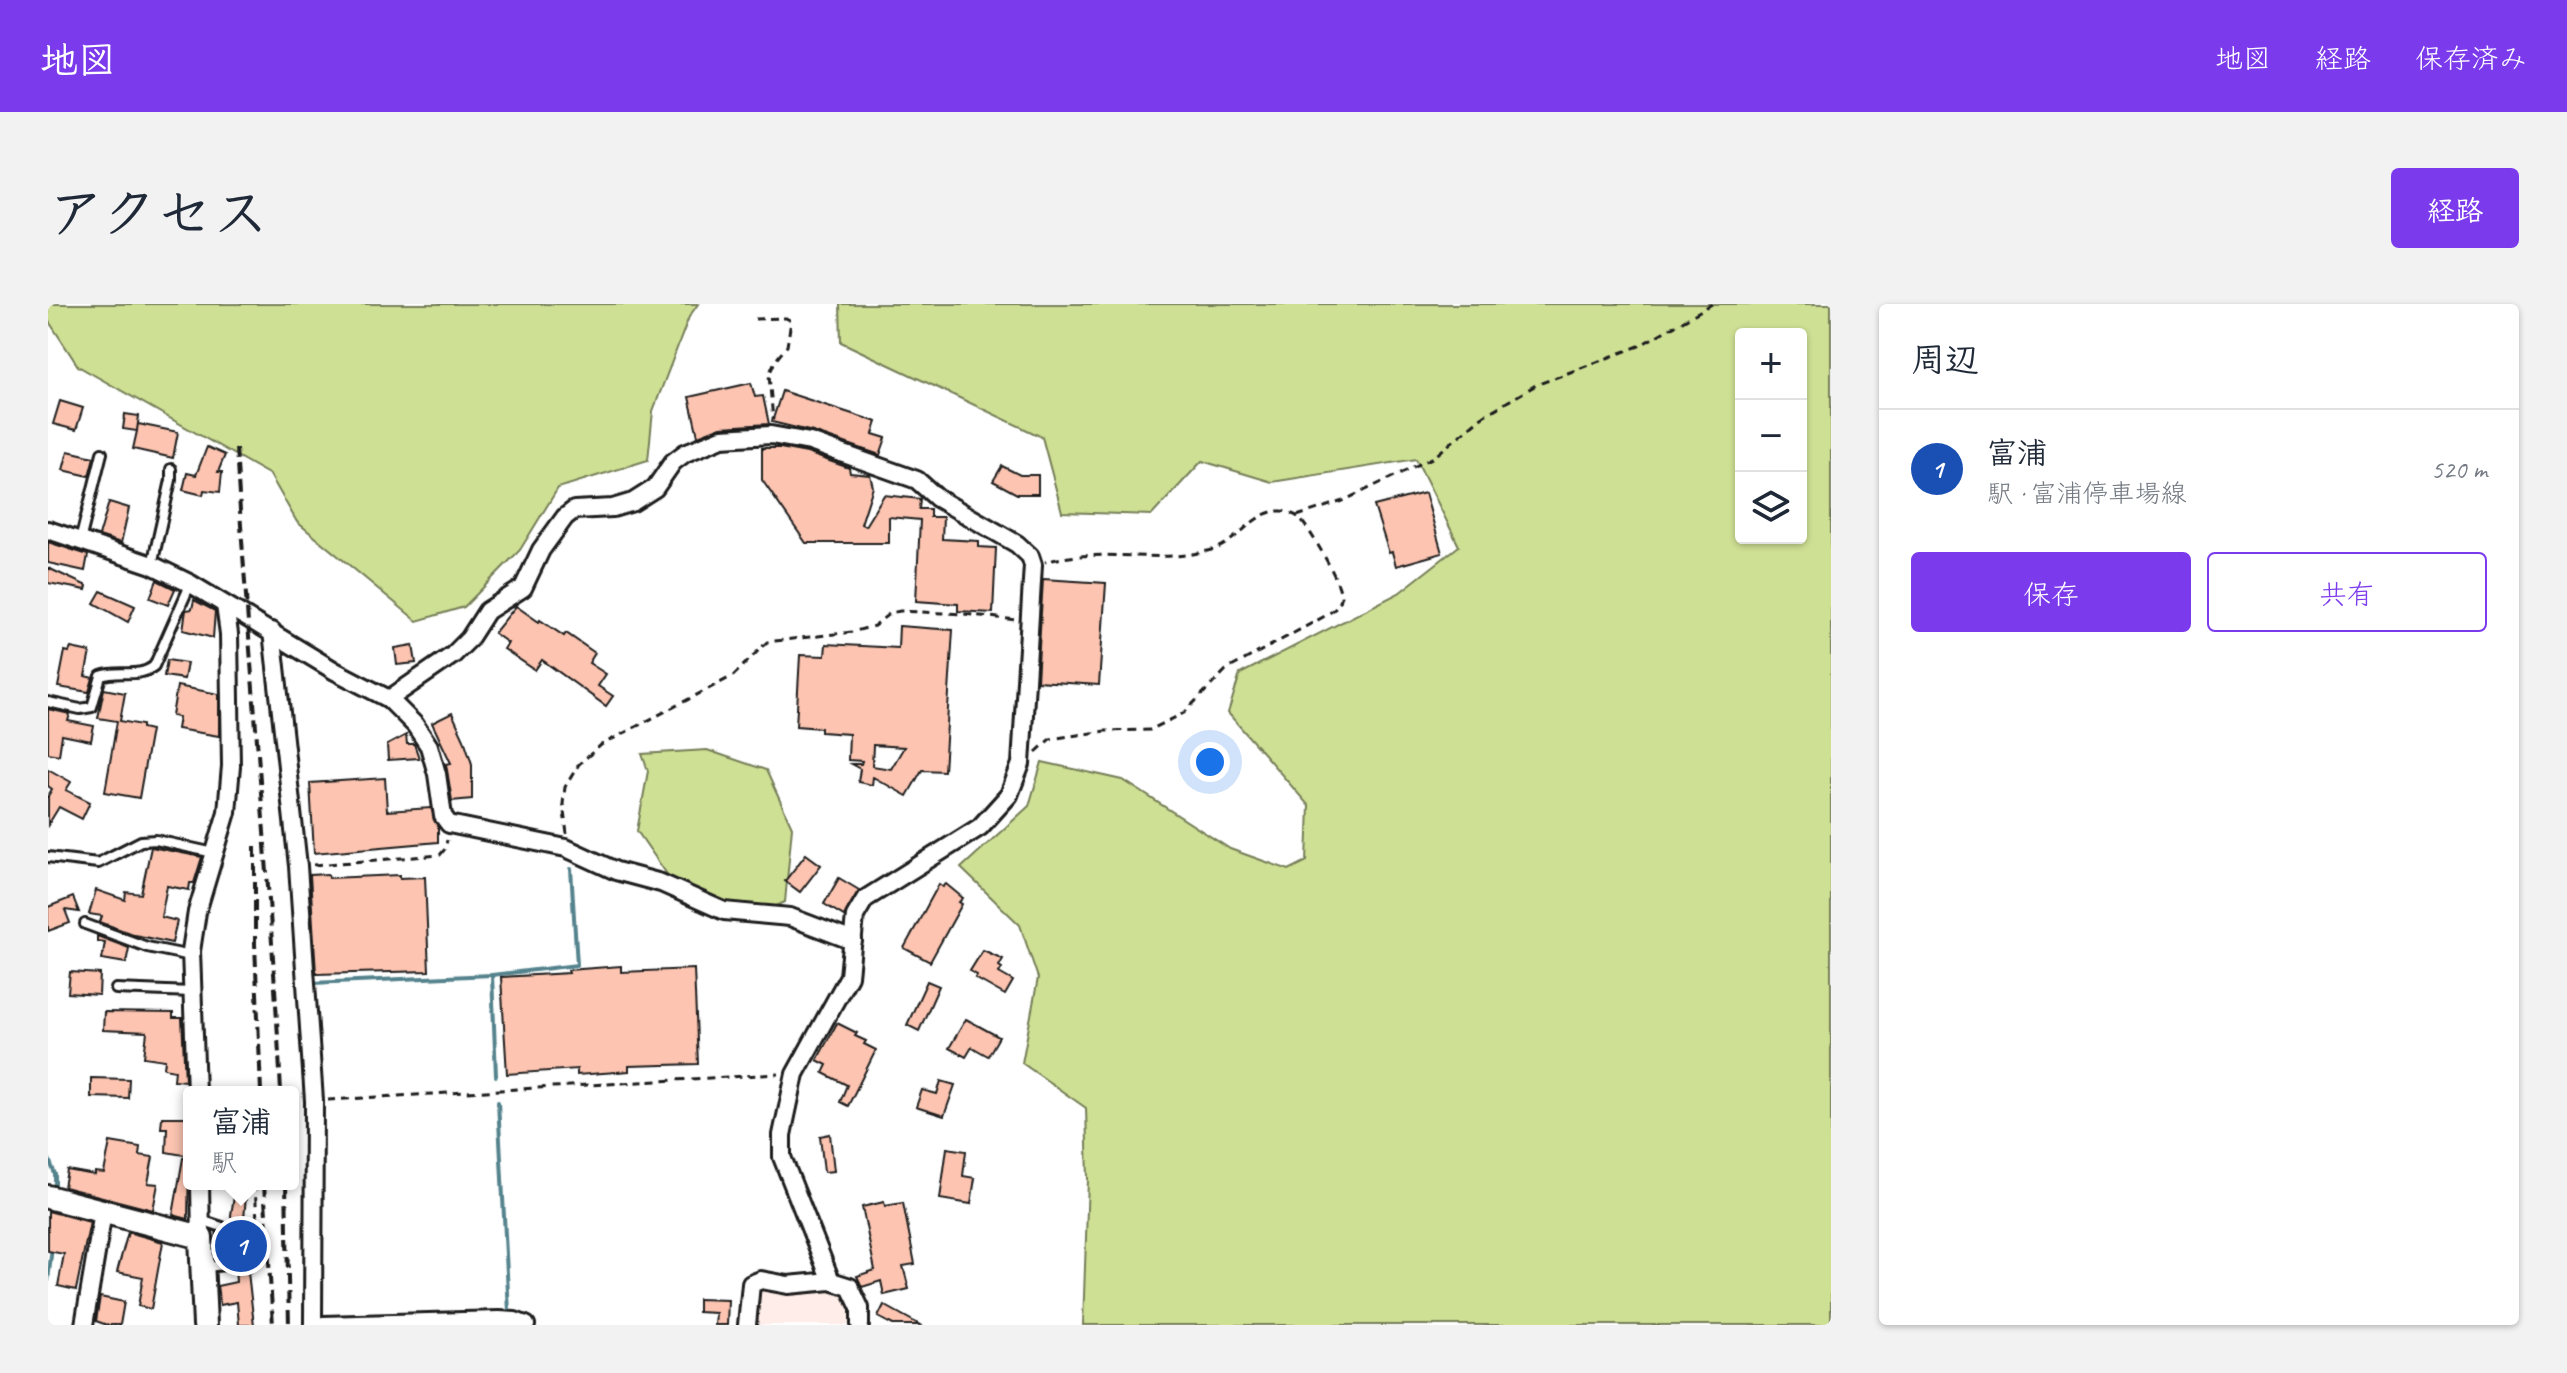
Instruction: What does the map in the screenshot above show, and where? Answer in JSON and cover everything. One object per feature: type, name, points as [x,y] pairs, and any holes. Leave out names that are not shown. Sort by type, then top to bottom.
[{"type":"main road","points":[[48,1197],[103,1212],[201,1229],[205,1325]]},
{"type":"street","points":[[389,699],[453,655],[469,639],[487,611],[523,588],[541,550],[565,517],[574,510],[613,508],[633,502],[655,488],[673,462],[685,453],[731,437],[771,435],[810,442],[917,480],[937,498],[1017,544],[1030,556],[1033,565],[1021,764],[1009,795],[980,827],[865,899],[855,916],[849,976],[795,1074],[782,1135],[782,1157],[831,1281]]},
{"type":"street","points":[[48,530],[152,565],[191,584],[335,671],[389,699],[415,725],[429,746],[443,816],[449,824],[566,848],[616,871],[661,883],[724,911],[790,917],[853,941]]},
{"type":"street","points":[[196,1086],[191,956],[197,912],[227,812],[231,766],[229,634],[225,605]]},
{"type":"street","points":[[272,631],[298,866],[314,1101],[313,1325]]},
{"type":"street","points":[[200,1190],[201,1229]]},
{"type":"street","points":[[84,1325],[103,1212]]},
{"type":"street","points":[[747,1325],[751,1284],[761,1280],[788,1285],[831,1281],[850,1287],[860,1308],[860,1325]]},
{"type":"street","points":[[323,1325],[499,1320],[526,1325]]},
{"type":"lane","points":[[80,541],[102,453]]},
{"type":"lane","points":[[152,565],[171,469]]},
{"type":"lane","points":[[48,702],[80,709],[92,707],[101,676],[108,673],[146,673],[154,666],[191,584]]},
{"type":"lane","points":[[48,857],[98,863],[141,841],[156,840],[214,853]]},
{"type":"lane","points":[[85,924],[147,947],[191,956]]},
{"type":"lane","points":[[116,989],[192,992]]},
{"type":"path","points":[[1033,565],[1061,557],[1095,553],[1172,557],[1217,548],[1265,514],[1280,511],[1297,516],[1343,501],[1434,457],[1483,416],[1536,385],[1639,346],[1712,304]]},
{"type":"path","points":[[755,319],[774,317],[791,321],[787,346],[769,375],[774,413],[771,435]]},
{"type":"path","points":[[1021,764],[1050,739],[1105,731],[1150,730],[1184,713],[1226,670],[1339,606],[1340,590],[1312,535],[1297,516]]},
{"type":"path","points":[[566,848],[565,787],[579,764],[601,745],[733,676],[767,642],[852,632],[874,626],[890,613],[900,611],[1028,621]]},
{"type":"path","points":[[298,866],[440,855],[445,849],[449,824]]},
{"type":"path","points":[[314,1101],[795,1074]]},
{"type":"path","points":[[251,1241],[258,1240],[255,1190]]},
{"type":"shaded area","points":[[759,1288],[847,1292],[849,1325],[756,1325]]},
{"type":"green space","points":[[48,304],[698,304],[689,317],[653,411],[648,460],[558,488],[520,550],[464,607],[417,621],[297,522],[270,475],[78,366],[48,320]]},
{"type":"green space","points":[[840,304],[1831,304],[1831,1325],[1083,1325],[1088,1179],[1086,1108],[1022,1063],[1038,978],[1020,925],[961,868],[1029,806],[1042,762],[1123,780],[1230,849],[1289,870],[1307,861],[1309,806],[1228,713],[1240,674],[1399,593],[1459,546],[1416,459],[1272,482],[1202,461],[1152,515],[1062,512],[1042,437],[841,342]]},
{"type":"green space","points":[[707,750],[766,770],[792,827],[785,902],[750,918],[680,893],[637,831],[648,771],[642,754]]},
{"type":"building","points":[[751,383],[755,397],[763,396],[769,424],[721,427],[698,436],[689,397]]},
{"type":"building","points":[[782,391],[877,422],[873,434],[886,438],[880,455],[813,432],[772,422]]},
{"type":"building","points":[[60,401],[83,408],[76,430],[53,424]]},
{"type":"building","points":[[125,414],[139,416],[137,430],[138,424],[178,432],[173,458],[133,449],[137,431],[123,429]]},
{"type":"building","points":[[207,447],[225,455],[218,472],[222,472],[220,492],[204,490],[203,495],[183,490],[187,473],[196,475]]},
{"type":"building","points":[[762,448],[807,453],[849,468],[850,473],[870,475],[873,487],[861,524],[865,526],[884,495],[920,499],[919,509],[930,509],[930,517],[943,517],[942,539],[979,541],[979,547],[996,548],[993,613],[958,611],[958,604],[916,601],[920,520],[889,517],[889,543],[806,543],[762,480]]},
{"type":"building","points":[[68,451],[94,457],[89,476],[63,470]]},
{"type":"building","points":[[1002,466],[1020,475],[1038,475],[1038,494],[1017,494],[993,481]]},
{"type":"building","points":[[1425,493],[1442,553],[1396,566],[1374,506]]},
{"type":"building","points":[[109,502],[129,508],[121,543],[99,536]]},
{"type":"building","points":[[48,542],[88,555],[85,571],[48,563]]},
{"type":"building","points":[[48,568],[87,586],[86,590],[48,583]]},
{"type":"building","points":[[1043,579],[1106,583],[1099,685],[1037,681]]},
{"type":"building","points":[[157,580],[175,589],[168,605],[150,598]]},
{"type":"building","points":[[101,591],[135,606],[128,622],[94,603]]},
{"type":"building","points":[[194,600],[215,611],[213,638],[183,630],[186,610],[192,609]]},
{"type":"building","points":[[516,606],[595,653],[589,663],[606,674],[598,686],[613,696],[606,706],[542,660],[535,670],[504,649],[508,643],[494,633]]},
{"type":"building","points":[[899,626],[953,630],[944,771],[922,770],[907,796],[873,777],[872,785],[858,782],[860,769],[851,764],[861,764],[862,761],[848,760],[849,734],[796,726],[800,655],[825,656],[826,644],[898,648]],"holes":[[[873,745],[904,747],[891,769],[872,766]]]},
{"type":"building","points":[[413,645],[416,663],[397,665],[395,648]]},
{"type":"building","points":[[71,648],[90,652],[85,676],[93,678],[89,692],[58,687],[65,651],[69,652]]},
{"type":"building","points":[[167,660],[187,663],[184,679],[164,676]]},
{"type":"building","points":[[177,686],[219,694],[219,736],[177,729],[179,717],[172,716]]},
{"type":"building","points":[[104,689],[125,693],[120,721],[151,730],[139,798],[105,792],[117,721],[98,718]]},
{"type":"building","points":[[48,709],[70,714],[68,721],[94,726],[91,741],[62,735],[59,755],[48,753]]},
{"type":"building","points":[[452,713],[472,764],[472,799],[452,801],[446,764],[451,763],[432,723]]},
{"type":"building","points":[[406,735],[407,744],[414,744],[419,758],[388,760],[387,745]]},
{"type":"building","points":[[48,769],[71,782],[66,790],[90,802],[82,819],[59,807],[48,825],[48,796],[52,789],[48,786]]},
{"type":"building","points":[[385,778],[387,811],[431,808],[438,827],[438,842],[314,853],[310,783]]},
{"type":"building","points":[[151,847],[202,857],[189,890],[167,886],[161,917],[177,921],[172,943],[135,935],[100,922],[102,916],[89,914],[96,890],[125,900],[126,892],[141,894]]},
{"type":"building","points":[[806,854],[821,865],[800,892],[785,881]]},
{"type":"building","points":[[328,874],[329,878],[425,877],[429,971],[316,974],[310,875]]},
{"type":"building","points":[[839,878],[859,890],[844,916],[824,904]]},
{"type":"building","points":[[939,884],[943,887],[946,884],[963,898],[930,962],[904,948]]},
{"type":"building","points":[[73,897],[79,912],[65,910],[70,923],[48,931],[48,907]]},
{"type":"building","points":[[97,936],[129,948],[126,963],[102,959],[105,942],[97,941]]},
{"type":"building","points":[[983,950],[1003,959],[999,973],[1013,981],[1005,995],[975,978],[977,975],[970,971]]},
{"type":"building","points":[[621,966],[621,972],[694,969],[698,1064],[629,1066],[629,1071],[577,1075],[577,1069],[507,1074],[501,977]]},
{"type":"building","points":[[70,972],[100,974],[99,995],[68,993]]},
{"type":"building","points":[[927,981],[939,986],[919,1031],[907,1025]]},
{"type":"building","points":[[104,1012],[173,1013],[173,1018],[182,1018],[185,1081],[174,1080],[175,1070],[164,1068],[165,1060],[144,1057],[147,1032],[103,1030]]},
{"type":"building","points":[[966,1019],[999,1037],[988,1056],[972,1047],[966,1057],[949,1048]]},
{"type":"building","points":[[837,1023],[857,1033],[855,1036],[876,1050],[848,1106],[840,1102],[847,1085],[823,1073],[827,1065],[817,1060]]},
{"type":"building","points":[[91,1078],[129,1079],[128,1098],[91,1097]]},
{"type":"building","points":[[941,1081],[955,1085],[944,1116],[916,1107],[922,1090],[937,1094]]},
{"type":"building","points":[[162,1117],[183,1117],[183,1155],[166,1152],[167,1128],[161,1128]]},
{"type":"building","points":[[830,1134],[834,1171],[824,1172],[820,1136]]},
{"type":"building","points":[[110,1142],[140,1147],[139,1155],[153,1157],[148,1183],[158,1184],[153,1210],[64,1187],[67,1170],[95,1175],[95,1172],[104,1173]]},
{"type":"building","points":[[947,1148],[966,1151],[963,1176],[975,1178],[971,1204],[940,1199]]},
{"type":"building","points":[[183,1158],[183,1190],[188,1190],[188,1219],[173,1215]]},
{"type":"building","points":[[235,1190],[246,1190],[244,1219],[250,1218],[251,1272],[248,1272],[254,1325],[239,1325],[237,1302],[220,1305],[217,1286],[236,1282],[231,1215]]},
{"type":"building","points":[[884,1202],[885,1206],[903,1203],[915,1264],[903,1266],[909,1289],[884,1295],[881,1281],[862,1287],[857,1276],[875,1270],[862,1207]]},
{"type":"building","points":[[48,1211],[90,1222],[76,1290],[58,1286],[64,1254],[48,1251]]},
{"type":"building","points":[[128,1232],[163,1242],[151,1309],[138,1306],[143,1277],[117,1272]]},
{"type":"building","points":[[100,1297],[124,1302],[120,1325],[96,1321]]},
{"type":"building","points":[[698,1299],[728,1300],[727,1325],[715,1325],[716,1313],[698,1312]]},
{"type":"building","points":[[884,1305],[920,1325],[893,1325],[878,1317]]},
{"type":"waterway","points":[[312,983],[492,975],[577,965],[571,869]]},
{"type":"waterway","points":[[492,975],[496,1076]]},
{"type":"waterway","points":[[498,1102],[509,1312]]},
{"type":"waterway","points":[[48,1157],[55,1174],[55,1191]]},
{"type":"waterway","points":[[48,1281],[52,1247]]},
{"type":"railway","points":[[236,448],[281,1086]]},
{"type":"railway","points":[[255,846],[261,1086]]},
{"type":"railway","points":[[264,1190],[273,1325]]},
{"type":"railway","points":[[286,1190],[289,1325]]},
{"type":"place","name":"富浦","points":[[241,1246]]}]
